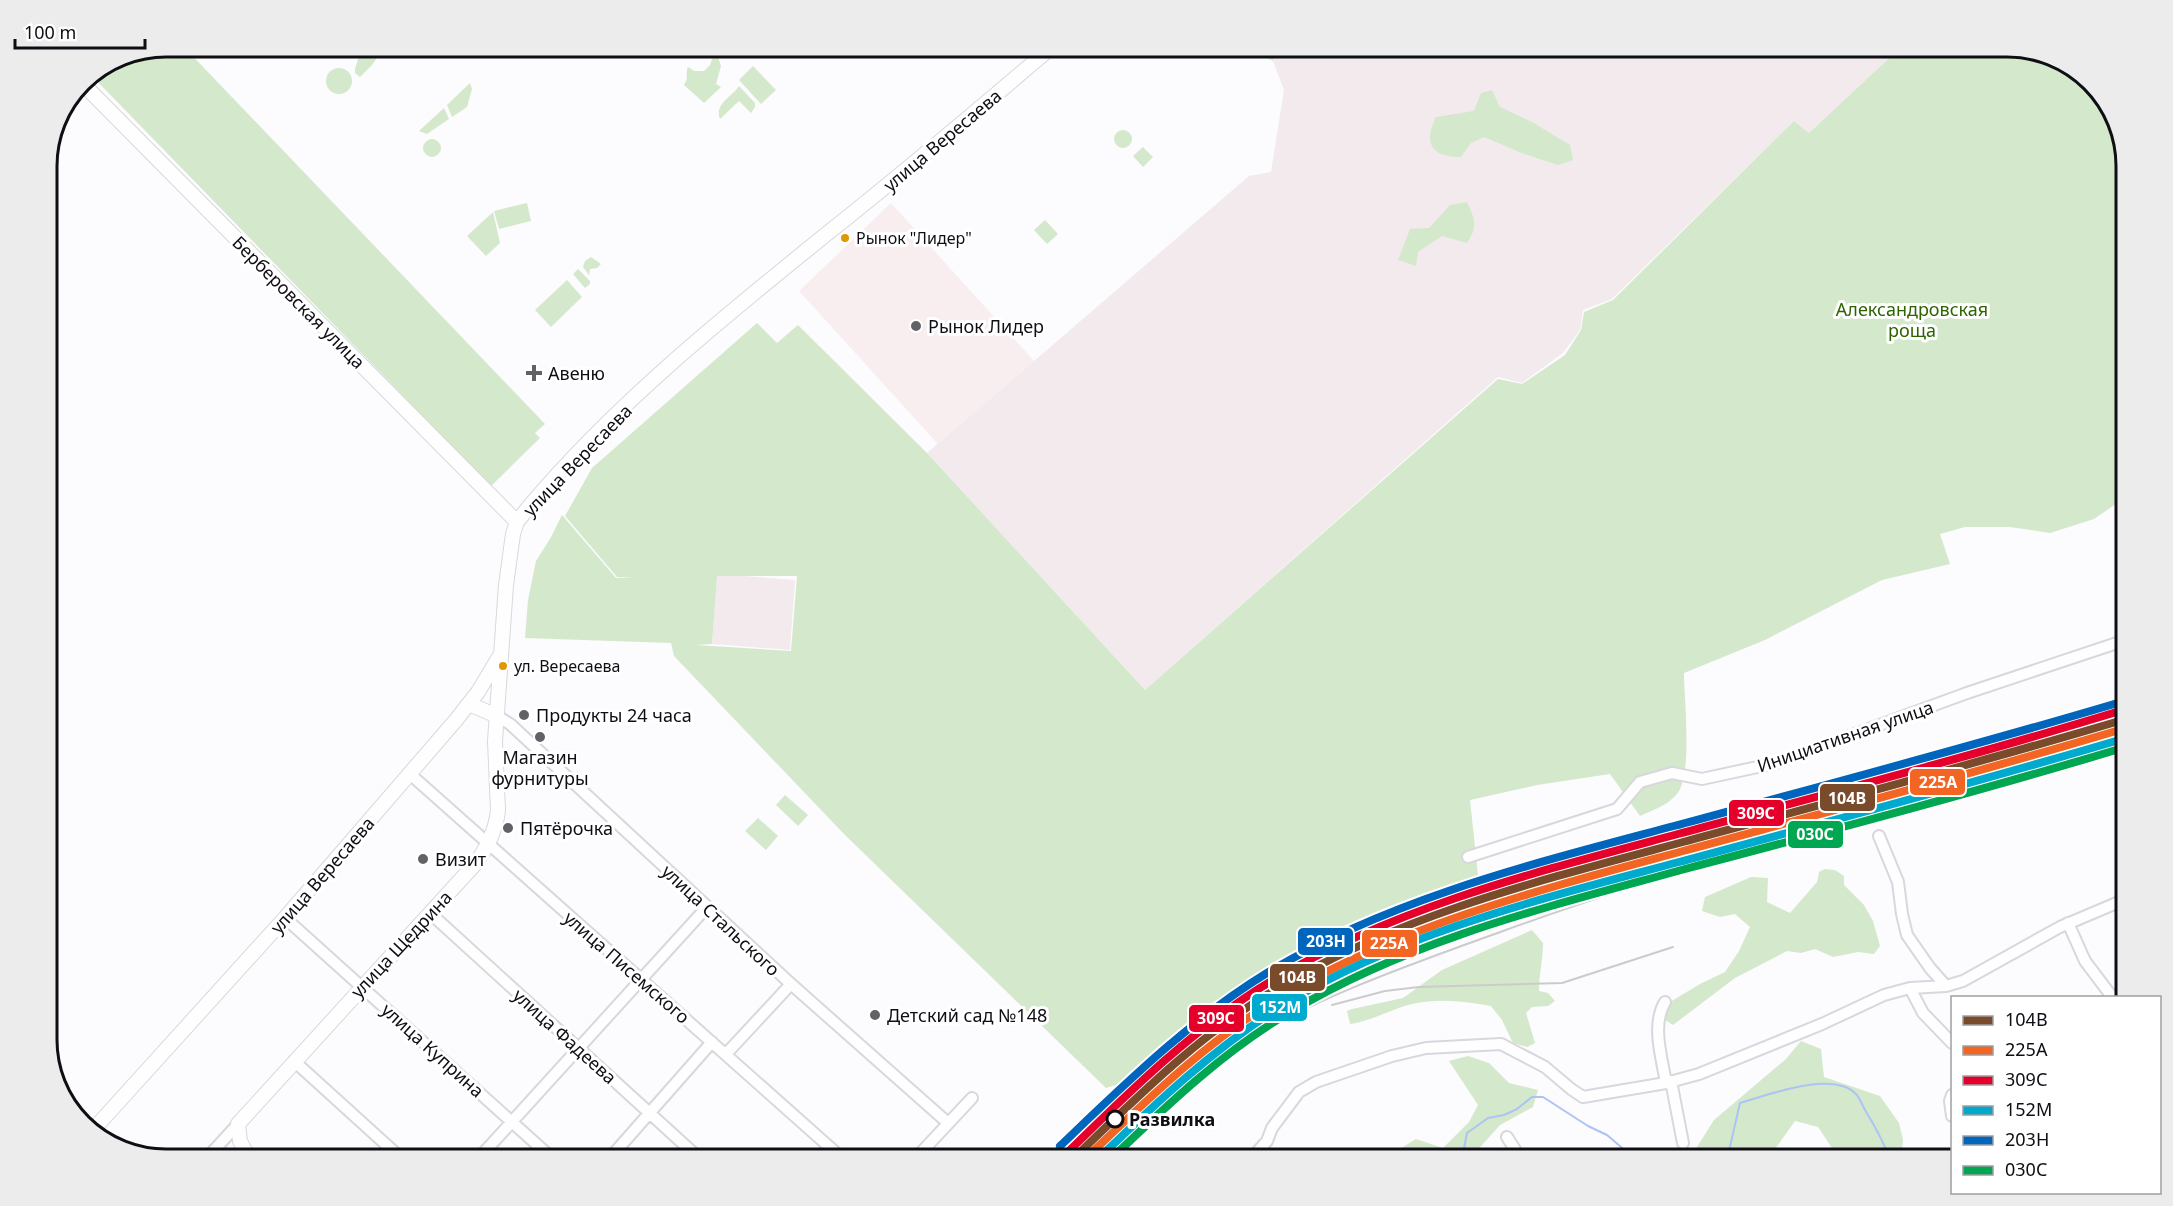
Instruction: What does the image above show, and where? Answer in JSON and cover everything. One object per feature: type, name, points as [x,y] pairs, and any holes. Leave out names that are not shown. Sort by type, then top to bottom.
[{"type":"main road","name":"улица Вересаева","points":[[98,1125],[285,918],[469,704],[501,653],[506,585],[513,534],[518,522],[543,489],[606,425],[725,316],[883,189],[1040,57]]},
{"type":"main road","name":"Берберовская улица","points":[[89,90],[518,522]]},
{"type":"main road","name":"улица Щедрина","points":[[238,1124],[475,864],[487,845],[497,821],[498,810],[495,741],[501,653]]},
{"type":"main road","points":[[469,704],[496,716]]},
{"type":"main road","points":[[238,1124],[240,1141],[244,1149]]},
{"type":"street","name":"Инициативная улица","points":[[1468,857],[1617,809],[1640,782],[1672,772],[1702,779],[1776,763],[1966,693],[2116,643]]},
{"type":"street","name":"улица Стальского","points":[[496,716],[510,724],[791,984],[948,1123]]},
{"type":"street","name":"улица Писемского","points":[[410,774],[831,1149]]},
{"type":"street","points":[[1879,836],[1898,882],[1907,935],[1946,986]]},
{"type":"street","points":[[1260,1149],[1267,1141],[1272,1128],[1299,1092],[1316,1082],[1392,1056],[1426,1048],[1501,1044],[1545,1067],[1583,1097],[1668,1082],[1699,1074],[1729,1062],[1822,1024],[1884,995],[1910,988],[1946,986],[1963,981],[2068,923],[2116,903]]},
{"type":"street","points":[[488,1149],[707,907]]},
{"type":"street","name":"улица Фадеева","points":[[430,913],[688,1149]]},
{"type":"street","name":"улица Куприна","points":[[285,918],[541,1149]]},
{"type":"street","points":[[2068,923],[2085,961],[2111,996]]},
{"type":"street","points":[[726,1054],[791,984]]},
{"type":"street","points":[[1910,988],[1923,1013],[1951,1041]]},
{"type":"street","points":[[1665,1002],[1660,1010],[1658,1024],[1668,1082],[1683,1143]]},
{"type":"street","points":[[619,1149],[712,1042]]},
{"type":"street","points":[[294,1061],[390,1149]]},
{"type":"street","points":[[925,1149],[972,1098]]},
{"type":"street","name":"улица Щедрина","points":[[216,1149],[238,1124]]},
{"type":"street","points":[[1507,1137],[1514,1149]]},
{"type":"shaded area","points":[[1274,57],[1890,57],[1809,133],[1794,121],[1612,299],[1583,310],[1580,330],[1563,353],[1522,383],[1498,377],[1145,690],[927,453],[1249,176],[1271,172],[1284,90],[1273,61]]},
{"type":"shaded area","name":"Рынок Лидер","points":[[891,203],[1034,361],[938,444],[799,291]]},
{"type":"shaded area","points":[[717,574],[795,580],[790,650],[712,644]]},
{"type":"green space","points":[[194,57],[545,424],[535,433],[540,438],[491,486],[97,82],[118,68],[138,61],[152,58]]},
{"type":"green space","points":[[359,57],[377,58],[360,77],[355,73]]},
{"type":"green space","points":[[718,57],[721,66],[716,84],[721,87],[704,103],[684,85],[687,69],[688,67],[694,71],[704,71],[712,59]]},
{"type":"green space","name":"Александровская роща","points":[[1890,57],[2028,59],[2055,68],[2079,84],[2089,94],[2105,118],[2116,159],[2116,504],[2094,519],[2050,533],[2010,527],[1965,527],[1940,534],[1950,564],[1882,580],[1765,640],[1684,673],[1687,736],[1685,771],[1677,794],[1669,801],[1640,816],[1610,774],[1537,785],[1470,800],[1480,894],[1369,935],[1255,989],[1147,1075],[1106,1088],[844,834],[674,656],[671,643],[525,638],[528,600],[536,561],[562,515],[616,578],[634,577],[617,577],[565,516],[592,468],[757,323],[777,343],[798,325],[927,453],[1145,690],[1498,379],[1522,384],[1565,355],[1581,330],[1584,312],[1613,300],[1794,121],[1809,133]],"holes":[[[717,576],[797,576],[791,651],[696,645],[712,644]]]},
{"type":"green space","points":[[753,66],[776,90],[761,104],[739,80]]},
{"type":"green space","points":[[339,68],[349,71],[352,81],[349,91],[339,94],[329,91],[326,81],[329,71]]},
{"type":"green space","points":[[470,83],[472,89],[467,107],[452,117],[447,105]]},
{"type":"green space","points":[[739,86],[755,103],[755,107],[751,113],[739,101],[720,119],[719,109]]},
{"type":"green space","points":[[1492,90],[1500,107],[1532,122],[1570,145],[1573,160],[1558,165],[1484,137],[1471,143],[1461,157],[1436,151],[1432,147],[1430,134],[1436,117],[1474,111],[1481,93]]},
{"type":"green space","points":[[444,108],[449,119],[427,134],[419,131]]},
{"type":"green space","points":[[1123,130],[1129,133],[1132,139],[1129,145],[1123,148],[1117,145],[1114,139],[1117,133]]},
{"type":"green space","points":[[428,139],[436,139],[441,144],[439,155],[428,157],[423,152],[423,144]]},
{"type":"green space","points":[[1143,147],[1153,157],[1143,167],[1133,156]]},
{"type":"green space","points":[[1467,202],[1472,213],[1474,227],[1467,243],[1442,236],[1418,252],[1416,266],[1398,260],[1410,229],[1429,228],[1450,205]]},
{"type":"green space","points":[[527,203],[531,221],[499,229],[494,211]]},
{"type":"green space","points":[[493,212],[500,243],[486,256],[467,236]]},
{"type":"green space","points":[[1045,220],[1058,234],[1047,244],[1034,230]]},
{"type":"green space","points":[[591,257],[601,264],[597,268],[590,269],[589,275],[583,267],[585,261]]},
{"type":"green space","points":[[578,269],[590,281],[585,288],[573,274]]},
{"type":"green space","points":[[567,280],[582,297],[551,327],[535,310]]},
{"type":"green space","points":[[785,795],[808,815],[798,826],[776,805]]},
{"type":"green space","points":[[758,818],[778,836],[766,850],[745,831]]},
{"type":"green space","points":[[1825,869],[1835,870],[1844,876],[1844,885],[1864,905],[1873,921],[1880,946],[1874,954],[1858,952],[1833,957],[1815,949],[1801,953],[1787,951],[1735,978],[1673,1025],[1662,1018],[1670,1002],[1725,972],[1739,951],[1750,927],[1735,914],[1720,917],[1702,911],[1705,897],[1751,877],[1768,878],[1767,902],[1790,913],[1817,882],[1819,872]]},
{"type":"green space","points":[[1532,930],[1543,943],[1539,991],[1548,993],[1555,1001],[1548,1006],[1532,1007],[1526,1013],[1535,1043],[1527,1047],[1513,1043],[1502,1020],[1491,1006],[1461,1002],[1432,1001],[1412,1004],[1350,1024],[1347,1011],[1403,998],[1442,970]]},
{"type":"green space","points":[[1801,1041],[1821,1049],[1824,1077],[1880,1096],[1899,1123],[1903,1140],[1902,1149],[1833,1149],[1818,1127],[1795,1121],[1775,1149],[1696,1149],[1714,1120],[1786,1059]]},
{"type":"green space","points":[[1468,1056],[1489,1063],[1509,1083],[1538,1090],[1533,1107],[1500,1125],[1478,1149],[1400,1149],[1416,1139],[1443,1148],[1469,1122],[1478,1105],[1449,1061]]},
{"type":"waterway","points":[[1729,1149],[1740,1103],[1783,1090],[1816,1084],[1845,1087],[1856,1094],[1886,1149]]},
{"type":"waterway","points":[[1464,1149],[1467,1133],[1488,1118],[1504,1115],[1517,1109],[1532,1097],[1543,1097],[1588,1126],[1607,1135],[1623,1149]]},
{"type":"railway","points":[[1103,1149],[1164,1097],[1222,1055],[1305,1009],[1370,980],[1536,919],[1635,886],[1902,804],[2116,742]]},
{"type":"railway","points":[[1332,1005],[1385,991],[1419,987],[1562,983],[1673,947]]},
{"type":"transit line","name":"203Н","points":[[1060,1146],[1159,1054],[1239,991],[1314,947],[1414,903],[1517,869],[1898,766],[2116,703]]},
{"type":"transit line","name":"309С","points":[[1071,1149],[1165,1060],[1217,1018],[1273,980],[1369,931],[1419,911],[1522,877],[1846,789],[2116,712]]},
{"type":"transit line","name":"104В","points":[[1083,1149],[1171,1067],[1222,1025],[1278,988],[1374,939],[1424,919],[1527,885],[1960,767],[2116,722]]},
{"type":"transit line","name":"225А","points":[[1096,1149],[1180,1071],[1230,1030],[1284,995],[1379,947],[1529,894],[1961,776],[2116,731]]},
{"type":"transit line","name":"152М","points":[[1108,1149],[1164,1096],[1260,1020],[1331,978],[1427,936],[1578,889],[2116,741]]},
{"type":"transit line","name":"030C","points":[[1122,1149],[1175,1099],[1267,1026],[1338,986],[1434,944],[1533,911],[1961,795],[2116,750]]},
{"type":"place","name":"Рынок \"Лидер\"","points":[[845,238]]},
{"type":"place","name":"Рынок Лидер","points":[[916,326]]},
{"type":"place","name":"Авеню","points":[[534,373]]},
{"type":"place","name":"ул. Вересаева","points":[[503,666]]},
{"type":"place","name":"Продукты 24 часа","points":[[524,715]]},
{"type":"place","name":"Магазин фурнитуры","points":[[540,737]]},
{"type":"place","name":"Пятёрочка","points":[[508,828]]},
{"type":"place","name":"Визит","points":[[423,859]]},
{"type":"place","name":"Детский сад №148","points":[[875,1015]]},
{"type":"place","name":"Развилка","points":[[1115,1119]]}]
